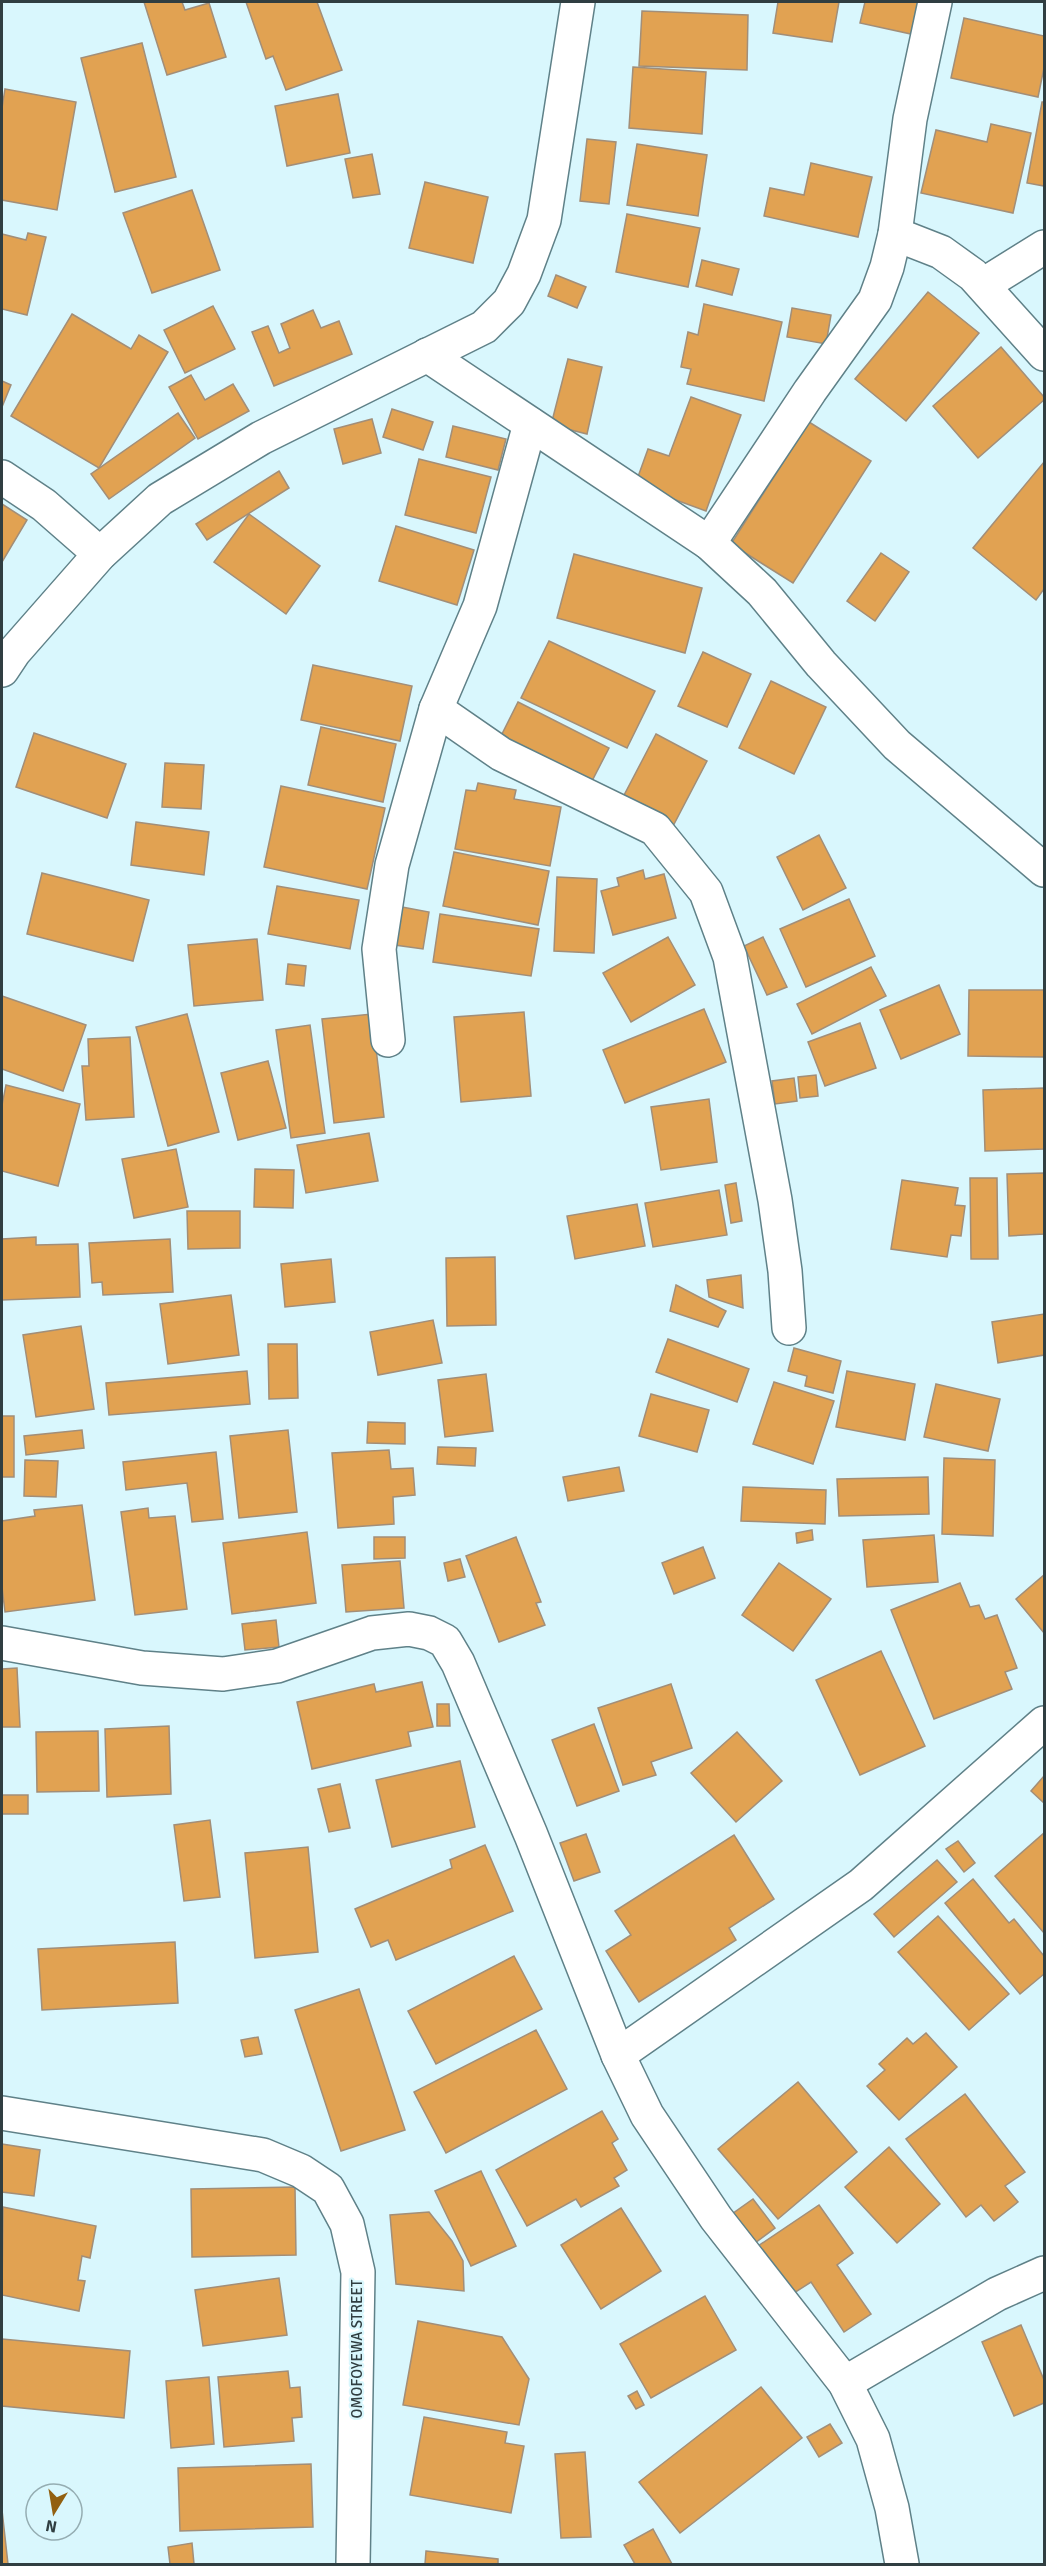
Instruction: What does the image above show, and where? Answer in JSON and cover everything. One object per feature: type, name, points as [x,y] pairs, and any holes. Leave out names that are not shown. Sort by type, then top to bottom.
[{"type":"street","points":[[2,670],[14,652],[100,554],[160,498],[261,438],[484,327],[510,302],[524,274],[544,220],[578,2]]},
{"type":"street","points":[[709,543],[810,391],[875,300],[887,267],[895,234],[910,118],[935,2]]},
{"type":"street","points":[[895,234],[940,252],[973,275],[1044,354]]},
{"type":"street","points":[[983,285],[1044,247]]},
{"type":"street","points":[[427,355],[709,543],[762,592],[821,664],[897,746],[1044,870]]},
{"type":"street","points":[[388,1040],[379,949],[392,865],[436,709],[480,606],[530,424]]},
{"type":"street","points":[[2,477],[44,505],[100,554]]},
{"type":"street","points":[[436,709],[501,754],[655,829],[706,892],[730,957],[775,1200],[785,1271],[789,1328]]},
{"type":"street","points":[[2,1643],[142,1668],[223,1674],[277,1666],[372,1633],[409,1629],[429,1633],[445,1641],[458,1663],[531,1835],[618,2055],[647,2115],[716,2218],[845,2383],[873,2439],[892,2508],[902,2565]]},
{"type":"street","points":[[618,2055],[861,1885],[1038,1738]]},
{"type":"street","name":"OMOFOYEWA STREET","points":[[2,2113],[263,2155],[301,2171],[328,2189],[347,2224],[358,2272],[354,2565]]},
{"type":"street","points":[[845,2383],[997,2294],[1044,2273]]},
{"type":"building","points":[[144,2],[182,2],[185,10],[209,3],[226,57],[167,75]]},
{"type":"building","points":[[246,2],[317,2],[342,70],[286,90],[273,56],[266,59]]},
{"type":"building","points":[[778,2],[839,2],[832,42],[773,33]]},
{"type":"building","points":[[865,2],[918,2],[911,34],[860,23]]},
{"type":"building","points":[[642,11],[748,15],[747,70],[639,66]]},
{"type":"building","points":[[964,18],[1044,36],[1044,68],[1038,97],[951,78]]},
{"type":"building","points":[[142,43],[176,177],[115,192],[81,58]]},
{"type":"building","points":[[633,67],[706,72],[702,134],[629,128]]},
{"type":"building","points":[[5,89],[76,102],[57,210],[2,200],[2,108]]},
{"type":"building","points":[[338,94],[350,153],[287,166],[275,106]]},
{"type":"building","points":[[1042,102],[1044,102],[1044,186],[1027,183]]},
{"type":"building","points":[[991,124],[1031,133],[1013,213],[921,193],[936,130],[987,142]]},
{"type":"building","points":[[587,139],[616,142],[609,204],[580,201]]},
{"type":"building","points":[[637,144],[707,155],[698,216],[627,205]]},
{"type":"building","points":[[372,154],[380,194],[353,198],[345,159]]},
{"type":"building","points":[[811,163],[872,177],[858,237],[764,216],[770,188],[804,195]]},
{"type":"building","points":[[425,182],[488,197],[473,263],[409,248]]},
{"type":"building","points":[[192,190],[220,270],[152,293],[123,213]]},
{"type":"building","points":[[627,214],[700,228],[688,287],[616,272]]},
{"type":"building","points":[[28,233],[46,237],[27,315],[2,309],[2,234],[26,240]]},
{"type":"building","points":[[702,260],[739,269],[732,295],[696,286]]},
{"type":"building","points":[[556,275],[586,287],[577,308],[548,296]]},
{"type":"building","points":[[928,292],[979,333],[906,421],[855,379]]},
{"type":"building","points":[[704,304],[782,322],[764,401],[687,384],[691,369],[681,367],[688,332],[698,335]]},
{"type":"building","points":[[213,306],[235,349],[185,373],[164,330]]},
{"type":"building","points":[[792,308],[831,315],[826,344],[787,337]]},
{"type":"building","points":[[313,310],[321,328],[339,321],[352,354],[274,386],[252,332],[268,326],[279,353],[290,348],[281,324]]},
{"type":"building","points":[[72,314],[131,349],[139,335],[168,352],[99,468],[11,416]]},
{"type":"building","points":[[1001,347],[1044,397],[1044,400],[978,458],[933,406]]},
{"type":"building","points":[[568,359],[602,367],[587,434],[551,425]]},
{"type":"building","points":[[191,375],[205,400],[233,384],[249,411],[198,439],[169,387]]},
{"type":"building","points":[[2,381],[11,385],[2,407]]},
{"type":"building","points":[[691,397],[741,415],[706,511],[635,485],[648,449],[669,456]]},
{"type":"building","points":[[392,409],[433,422],[423,450],[383,437]]},
{"type":"building","points":[[178,413],[195,438],[109,499],[91,474]]},
{"type":"building","points":[[372,419],[381,453],[343,464],[334,429]]},
{"type":"building","points":[[809,422],[871,461],[793,583],[731,544]]},
{"type":"building","points":[[453,426],[506,439],[498,470],[446,457]]},
{"type":"building","points":[[419,459],[491,477],[476,533],[405,515]]},
{"type":"building","points":[[1044,462],[1044,589],[1036,600],[973,548]]},
{"type":"building","points":[[279,471],[289,488],[207,540],[196,524]]},
{"type":"building","points":[[2,504],[27,520],[2,562]]},
{"type":"building","points":[[249,514],[320,566],[286,614],[214,562]]},
{"type":"building","points":[[396,526],[474,550],[457,605],[379,581]]},
{"type":"building","points":[[881,553],[909,572],[875,621],[847,601]]},
{"type":"building","points":[[574,554],[702,588],[685,653],[557,618]]},
{"type":"building","points":[[549,641],[655,691],[627,748],[521,698]]},
{"type":"building","points":[[703,652],[751,674],[727,727],[678,706]]},
{"type":"building","points":[[313,665],[412,686],[400,741],[301,720]]},
{"type":"building","points":[[771,681],[826,707],[794,774],[739,748]]},
{"type":"building","points":[[518,702],[609,748],[592,781],[501,736]]},
{"type":"building","points":[[321,727],[396,744],[383,802],[308,785]]},
{"type":"building","points":[[34,733],[126,764],[107,818],[16,787]]},
{"type":"building","points":[[656,734],[707,761],[672,828],[621,801]]},
{"type":"building","points":[[165,763],[204,765],[201,809],[162,807]]},
{"type":"building","points":[[478,783],[516,790],[514,799],[561,807],[550,866],[455,849],[466,790],[476,791]]},
{"type":"building","points":[[281,786],[385,808],[367,889],[264,867]]},
{"type":"building","points":[[136,822],[209,832],[204,875],[131,865]]},
{"type":"building","points":[[819,835],[846,888],[803,910],[777,857]]},
{"type":"building","points":[[454,852],[549,871],[538,925],[443,906]]},
{"type":"building","points":[[643,870],[645,879],[664,874],[676,918],[613,935],[601,891],[619,886],[617,878]]},
{"type":"building","points":[[42,873],[149,900],[133,961],[27,934]]},
{"type":"building","points":[[557,877],[597,879],[594,953],[554,951]]},
{"type":"building","points":[[277,886],[359,900],[350,949],[268,934]]},
{"type":"building","points":[[849,899],[875,956],[806,987],[780,929]]},
{"type":"building","points":[[402,907],[429,912],[423,949],[395,945]]},
{"type":"building","points":[[440,914],[539,929],[531,976],[433,962]]},
{"type":"building","points":[[668,937],[695,985],[631,1022],[603,973]]},
{"type":"building","points":[[763,937],[787,987],[767,995],[744,946]]},
{"type":"building","points":[[257,939],[263,1000],[194,1006],[188,945]]},
{"type":"building","points":[[288,964],[306,966],[304,986],[286,984]]},
{"type":"building","points":[[871,967],[886,996],[812,1034],[797,1004]]},
{"type":"building","points":[[939,985],[960,1034],[901,1059],[880,1010]]},
{"type":"building","points":[[969,990],[1044,990],[1044,1057],[968,1056]]},
{"type":"building","points":[[2,996],[86,1025],[63,1091],[2,1069]]},
{"type":"building","points":[[704,1009],[726,1062],[625,1103],[603,1050]]},
{"type":"building","points":[[524,1012],[531,1096],[461,1102],[454,1017]]},
{"type":"building","points":[[187,1014],[219,1132],[168,1146],[136,1027]]},
{"type":"building","points":[[372,1014],[384,1117],[334,1123],[322,1019]]},
{"type":"building","points":[[860,1023],[876,1068],[825,1086],[808,1042]]},
{"type":"building","points":[[310,1025],[325,1133],[291,1138],[276,1030]]},
{"type":"building","points":[[130,1037],[134,1117],[86,1120],[82,1066],[89,1066],[88,1039]]},
{"type":"building","points":[[268,1061],[286,1128],[238,1140],[221,1073]]},
{"type":"building","points":[[816,1075],[818,1096],[800,1098],[798,1077]]},
{"type":"building","points":[[794,1078],[797,1101],[775,1104],[772,1081]]},
{"type":"building","points":[[6,1085],[80,1104],[58,1186],[2,1171],[2,1105]]},
{"type":"building","points":[[1044,1088],[1044,1149],[985,1151],[983,1090]]},
{"type":"building","points":[[709,1099],[717,1162],[661,1170],[651,1107]]},
{"type":"building","points":[[369,1133],[378,1181],[306,1193],[297,1145]]},
{"type":"building","points":[[176,1149],[188,1207],[134,1218],[122,1159]]},
{"type":"building","points":[[255,1169],[294,1170],[293,1208],[254,1207]]},
{"type":"building","points":[[1044,1173],[1044,1234],[1009,1236],[1007,1174]]},
{"type":"building","points":[[970,1178],[997,1178],[998,1259],[971,1259]]},
{"type":"building","points":[[902,1180],[958,1188],[955,1205],[965,1206],[961,1236],[951,1235],[947,1257],[891,1249]]},
{"type":"building","points":[[736,1183],[742,1221],[731,1223],[725,1185]]},
{"type":"building","points":[[719,1190],[727,1235],[653,1247],[645,1203]]},
{"type":"building","points":[[637,1204],[645,1246],[575,1259],[567,1216]]},
{"type":"building","points":[[187,1211],[240,1211],[240,1248],[188,1249]]},
{"type":"building","points":[[36,1237],[36,1245],[78,1244],[80,1297],[2,1300],[2,1239]]},
{"type":"building","points":[[170,1239],[173,1292],[103,1295],[102,1282],[92,1283],[89,1243]]},
{"type":"building","points":[[495,1257],[496,1325],[447,1326],[446,1258]]},
{"type":"building","points":[[331,1259],[335,1302],[285,1307],[281,1264]]},
{"type":"building","points":[[741,1275],[743,1308],[709,1297],[707,1280]]},
{"type":"building","points":[[676,1285],[726,1311],[718,1327],[670,1311]]},
{"type":"building","points":[[231,1295],[239,1355],[168,1364],[160,1304]]},
{"type":"building","points":[[1044,1314],[1044,1355],[998,1363],[992,1322]]},
{"type":"building","points":[[433,1320],[442,1363],[378,1375],[370,1332]]},
{"type":"building","points":[[81,1326],[94,1409],[36,1417],[23,1335]]},
{"type":"building","points":[[668,1339],[749,1369],[737,1402],[656,1372]]},
{"type":"building","points":[[268,1344],[297,1344],[298,1398],[269,1399]]},
{"type":"building","points":[[794,1348],[841,1361],[833,1393],[805,1386],[807,1376],[788,1371]]},
{"type":"building","points":[[247,1371],[250,1404],[109,1415],[106,1383]]},
{"type":"building","points":[[847,1371],[915,1384],[905,1440],[836,1427]]},
{"type":"building","points":[[486,1374],[493,1431],[445,1437],[438,1380]]},
{"type":"building","points":[[774,1382],[834,1401],[813,1464],[753,1444]]},
{"type":"building","points":[[936,1384],[1000,1399],[988,1451],[924,1437]]},
{"type":"building","points":[[651,1394],[709,1410],[697,1452],[639,1436]]},
{"type":"building","points":[[2,1416],[14,1416],[14,1477],[2,1477]]},
{"type":"building","points":[[368,1422],[405,1423],[405,1444],[367,1443]]},
{"type":"building","points":[[82,1430],[84,1448],[26,1455],[24,1436]]},
{"type":"building","points":[[288,1430],[297,1512],[239,1518],[230,1436]]},
{"type":"building","points":[[438,1447],[476,1448],[475,1466],[437,1464]]},
{"type":"building","points":[[389,1450],[391,1469],[413,1468],[415,1495],[393,1497],[394,1524],[338,1528],[332,1453]]},
{"type":"building","points":[[216,1452],[223,1519],[192,1522],[187,1483],[126,1490],[123,1462]]},
{"type":"building","points":[[944,1458],[995,1460],[993,1536],[942,1534]]},
{"type":"building","points":[[25,1460],[58,1461],[56,1497],[24,1496]]},
{"type":"building","points":[[619,1467],[624,1491],[568,1501],[563,1477]]},
{"type":"building","points":[[928,1477],[929,1514],[839,1516],[837,1479]]},
{"type":"building","points":[[743,1487],[826,1490],[825,1524],[741,1521]]},
{"type":"building","points":[[82,1505],[95,1600],[5,1612],[2,1587],[2,1521],[35,1516],[34,1510]]},
{"type":"building","points":[[148,1508],[149,1518],[175,1516],[187,1609],[135,1615],[121,1512]]},
{"type":"building","points":[[812,1530],[813,1540],[797,1543],[796,1533]]},
{"type":"building","points":[[307,1532],[316,1603],[232,1614],[223,1543]]},
{"type":"building","points":[[934,1535],[938,1582],[867,1587],[863,1540]]},
{"type":"building","points":[[374,1537],[405,1537],[405,1558],[374,1559]]},
{"type":"building","points":[[516,1537],[541,1602],[536,1603],[545,1625],[499,1642],[466,1556]]},
{"type":"building","points":[[703,1547],[715,1578],[674,1594],[662,1563]]},
{"type":"building","points":[[460,1559],[465,1577],[448,1581],[444,1563]]},
{"type":"building","points":[[400,1561],[404,1608],[346,1612],[342,1565]]},
{"type":"building","points":[[779,1563],[831,1599],[793,1651],[742,1615]]},
{"type":"building","points":[[1044,1575],[1044,1633],[1016,1599]]},
{"type":"building","points":[[960,1583],[970,1607],[979,1605],[985,1619],[997,1615],[1017,1668],[1005,1672],[1012,1689],[934,1719],[891,1610]]},
{"type":"building","points":[[276,1620],[279,1647],[245,1650],[242,1624]]},
{"type":"building","points":[[881,1651],[925,1746],[860,1775],[816,1680]]},
{"type":"building","points":[[17,1668],[20,1727],[2,1727],[2,1669]]},
{"type":"building","points":[[422,1682],[433,1727],[408,1732],[411,1746],[312,1769],[297,1702],[374,1684],[376,1692]]},
{"type":"building","points":[[671,1684],[692,1748],[651,1762],[656,1775],[623,1785],[598,1708]]},
{"type":"building","points":[[437,1704],[449,1704],[450,1726],[437,1726]]},
{"type":"building","points":[[594,1724],[619,1791],[577,1806],[552,1740]]},
{"type":"building","points":[[169,1726],[171,1794],[107,1797],[105,1729]]},
{"type":"building","points":[[98,1731],[99,1791],[37,1792],[36,1732]]},
{"type":"building","points":[[737,1732],[782,1781],[736,1822],[691,1773]]},
{"type":"building","points":[[460,1761],[475,1827],[392,1847],[376,1780]]},
{"type":"building","points":[[1044,1776],[1044,1803],[1031,1791]]},
{"type":"building","points":[[340,1784],[350,1828],[329,1832],[318,1789]]},
{"type":"building","points":[[2,1795],[28,1795],[28,1814],[2,1814]]},
{"type":"building","points":[[210,1820],[220,1897],[184,1901],[174,1825]]},
{"type":"building","points":[[1044,1833],[1044,1933],[995,1876]]},
{"type":"building","points":[[586,1834],[600,1872],[574,1881],[560,1843]]},
{"type":"building","points":[[734,1835],[774,1899],[729,1928],[736,1940],[639,2002],[606,1951],[631,1935],[615,1911]]},
{"type":"building","points":[[958,1841],[975,1863],[964,1872],[946,1849]]},
{"type":"building","points":[[485,1845],[513,1911],[396,1960],[388,1940],[371,1947],[355,1909],[452,1868],[450,1860]]},
{"type":"building","points":[[308,1847],[318,1952],[255,1958],[245,1853]]},
{"type":"building","points":[[937,1860],[957,1882],[894,1937],[874,1914]]},
{"type":"building","points":[[973,1879],[1009,1923],[1014,1919],[1044,1956],[1044,1974],[1020,1994],[945,1903]]},
{"type":"building","points":[[938,1916],[1009,1994],[969,2030],[898,1952]]},
{"type":"building","points":[[175,1942],[178,2003],[42,2010],[38,1949]]},
{"type":"building","points":[[514,1956],[542,2009],[436,2064],[408,2011]]},
{"type":"building","points":[[359,1989],[405,2130],[341,2151],[295,2010]]},
{"type":"building","points":[[536,2030],[567,2089],[446,2153],[414,2092]]},
{"type":"building","points":[[926,2033],[957,2067],[899,2120],[867,2086],[885,2070],[879,2064],[907,2038],[913,2044]]},
{"type":"building","points":[[258,2037],[262,2054],[245,2057],[241,2040]]},
{"type":"building","points":[[798,2082],[857,2152],[778,2219],[718,2149]]},
{"type":"building","points":[[965,2094],[1025,2172],[1005,2186],[1018,2202],[994,2221],[981,2205],[966,2217],[906,2139]]},
{"type":"building","points":[[602,2111],[618,2139],[612,2143],[627,2170],[614,2178],[619,2186],[581,2207],[576,2199],[527,2226],[496,2170]]},
{"type":"building","points":[[2,2144],[40,2150],[34,2196],[2,2192]]},
{"type":"building","points":[[889,2147],[940,2204],[897,2243],[845,2187]]},
{"type":"building","points":[[481,2171],[516,2246],[471,2266],[435,2191]]},
{"type":"building","points":[[295,2187],[296,2255],[192,2257],[191,2189]]},
{"type":"building","points":[[753,2199],[775,2228],[755,2243],[732,2214]]},
{"type":"building","points":[[819,2205],[853,2253],[837,2265],[871,2314],[844,2332],[811,2282],[791,2295],[758,2246]]},
{"type":"building","points":[[3,2207],[96,2226],[90,2258],[82,2256],[78,2280],[85,2281],[79,2311],[2,2295]]},
{"type":"building","points":[[621,2208],[661,2271],[601,2309],[561,2245]]},
{"type":"building","points":[[429,2212],[452,2241],[463,2261],[464,2291],[396,2284],[390,2215]]},
{"type":"building","points":[[279,2278],[287,2335],[203,2346],[195,2290]]},
{"type":"building","points":[[705,2296],[736,2350],[651,2398],[620,2344]]},
{"type":"building","points":[[418,2321],[502,2337],[529,2379],[519,2425],[403,2405]]},
{"type":"building","points":[[1021,2325],[1044,2380],[1044,2403],[1014,2416],[982,2342]]},
{"type":"building","points":[[2,2339],[130,2351],[124,2418],[2,2406]]},
{"type":"building","points":[[288,2371],[290,2388],[300,2387],[302,2417],[292,2418],[294,2441],[224,2447],[218,2377]]},
{"type":"building","points":[[209,2377],[214,2444],[171,2448],[166,2381]]},
{"type":"building","points":[[761,2387],[802,2438],[680,2533],[639,2482]]},
{"type":"building","points":[[637,2391],[644,2405],[636,2409],[628,2396]]},
{"type":"building","points":[[424,2417],[507,2432],[505,2443],[524,2446],[511,2513],[410,2495]]},
{"type":"building","points":[[830,2424],[842,2443],[819,2457],[807,2437]]},
{"type":"building","points":[[585,2452],[591,2537],[561,2538],[555,2454]]},
{"type":"building","points":[[311,2464],[313,2527],[180,2531],[178,2468]]},
{"type":"building","points":[[2,2510],[8,2564],[2,2564]]},
{"type":"building","points":[[653,2529],[672,2564],[635,2564],[624,2545]]},
{"type":"building","points":[[192,2543],[194,2564],[170,2564],[168,2547]]},
{"type":"building","points":[[426,2551],[498,2559],[498,2564],[425,2564]]}]
